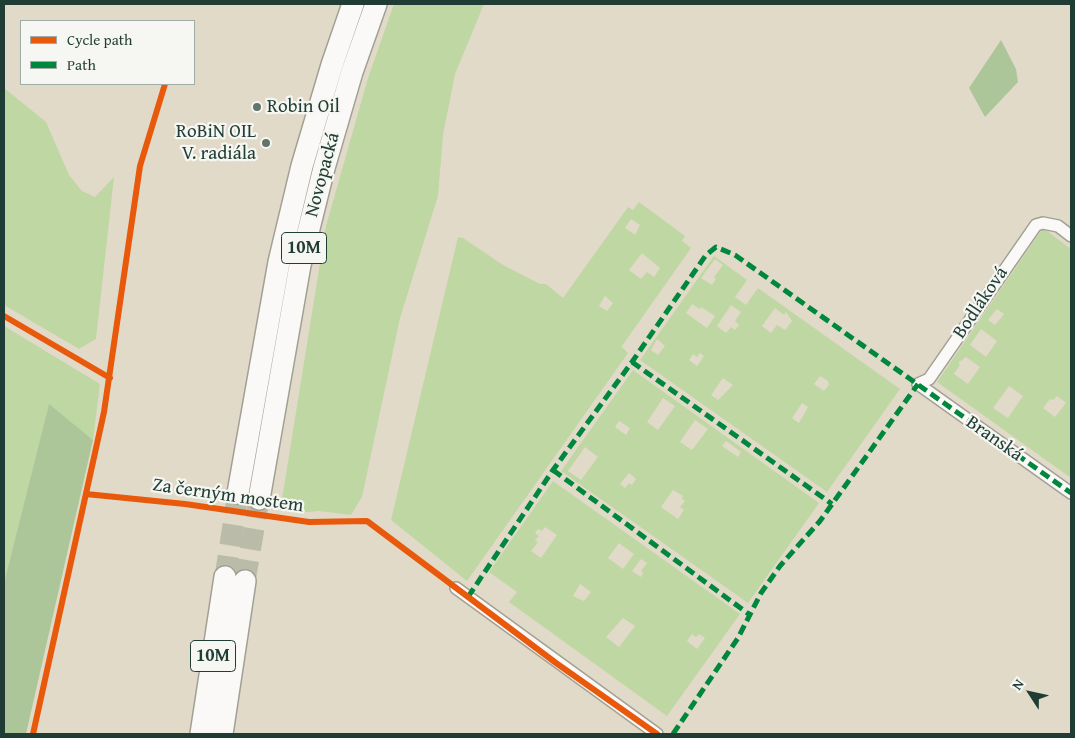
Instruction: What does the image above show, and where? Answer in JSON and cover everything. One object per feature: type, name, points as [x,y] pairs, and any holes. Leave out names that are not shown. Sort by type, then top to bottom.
[{"type":"highway","name":"Novopacká","points":[[238,493],[279,262],[308,148],[332,65],[353,4]]},
{"type":"highway","name":"Novopacká","points":[[259,499],[300,265],[324,168],[352,72],[376,4]]},
{"type":"highway","name":"10M","points":[[201,734],[235,579],[222,734]]},
{"type":"street","name":"Bodláková","points":[[918,384],[929,379],[1036,225],[1043,222],[1058,226],[1071,236]]},
{"type":"street","name":"Branská","points":[[918,384],[1071,494]]},
{"type":"street","points":[[456,588],[657,734]]},
{"type":"green space","points":[[394,4],[484,4],[455,74],[443,135],[438,196],[400,318],[362,497],[351,515],[319,511],[296,513],[282,499],[326,226],[368,78]]},
{"type":"green space","points":[[1001,40],[1016,69],[1018,82],[985,117],[969,88]]},
{"type":"green space","points":[[4,88],[46,122],[69,175],[82,191],[95,197],[114,177],[96,339],[79,349],[4,305]]},
{"type":"green space","points":[[639,202],[685,236],[682,241],[691,248],[622,346],[620,345],[628,353],[467,581],[391,520],[458,237],[463,238],[503,265],[540,284],[546,284],[563,298],[628,207],[633,210]],"holes":[[[631,219],[640,225],[635,235],[625,228]],[[642,253],[660,268],[654,277],[647,272],[641,279],[629,270]],[[605,296],[613,303],[607,311],[599,306]]]},
{"type":"green space","points":[[1043,228],[1071,249],[1071,478],[937,382]],"holes":[[[997,309],[1004,314],[995,325],[988,320]],[[981,329],[997,341],[986,357],[970,345]],[[966,357],[980,367],[968,384],[954,374],[960,365],[958,363]],[[1009,386],[1023,396],[1008,418],[993,408]],[[1057,396],[1066,403],[1055,417],[1043,408],[1050,399],[1053,400]]]},
{"type":"green space","points":[[714,256],[747,280],[735,297],[746,305],[758,288],[900,389],[827,492],[640,360]],"holes":[[[715,259],[723,265],[714,277],[716,279],[712,285],[701,278]],[[692,304],[700,309],[701,307],[715,316],[707,328],[686,313]],[[731,305],[741,312],[735,321],[739,325],[735,330],[731,327],[726,333],[717,326]],[[775,308],[784,315],[786,312],[792,321],[785,330],[777,325],[771,333],[762,326]],[[657,339],[665,346],[658,355],[651,350]],[[700,353],[704,356],[697,366],[689,360],[693,354],[697,357]],[[820,376],[828,381],[829,385],[824,391],[814,384]],[[723,378],[733,385],[718,400],[711,395]],[[802,403],[808,407],[799,423],[792,418]]]},
{"type":"green space","points":[[4,326],[100,384],[93,440],[49,405],[4,583]]},
{"type":"green space","points":[[633,370],[819,503],[748,603],[561,471]],"holes":[[[663,398],[675,406],[658,430],[647,422]],[[695,420],[708,429],[692,450],[680,442]],[[619,421],[630,428],[626,435],[615,427]],[[726,441],[741,452],[738,457],[722,446]],[[585,447],[598,457],[581,480],[568,471]],[[629,473],[636,479],[632,485],[629,483],[625,488],[620,484]],[[673,490],[683,496],[682,499],[685,501],[680,507],[684,510],[678,519],[661,507]]]},
{"type":"green space","points":[[49,404],[93,440],[26,734],[4,734],[4,583]]},
{"type":"green space","points":[[553,481],[740,614],[667,716],[509,602],[517,592],[489,572]],"holes":[[[545,527],[557,535],[541,558],[531,551],[538,542],[535,540],[539,536],[535,533],[538,529],[542,531]],[[619,543],[634,554],[623,569],[608,558]],[[641,559],[647,563],[641,571],[643,573],[641,577],[632,571]],[[580,584],[591,592],[584,601],[573,596]],[[623,618],[635,626],[619,647],[606,637]],[[692,634],[696,637],[699,634],[705,638],[697,649],[687,641]]]},
{"type":"tunnel","points":[[225,577],[238,493]]},
{"type":"tunnel","points":[[245,581],[259,499]]},
{"type":"marked path","points":[[468,597],[553,470],[632,362],[706,255],[716,247],[735,255],[1071,493]]},
{"type":"marked path","points":[[632,362],[832,504]]},
{"type":"marked path","points":[[673,734],[738,638],[761,593],[780,566],[820,521],[918,384]]},
{"type":"marked path","points":[[553,470],[750,615]]},
{"type":"cycle path","points":[[33,734],[104,412],[140,166],[165,85]]},
{"type":"cycle path","points":[[4,316],[110,378]]},
{"type":"cycle path","name":"Za černým mostem","points":[[86,494],[185,504],[309,522],[367,521],[556,663],[657,734]]},
{"type":"place","name":"Robin Oil","points":[[257,107]]},
{"type":"place","name":"RoBiN OIL V. radiála","points":[[266,143]]}]
